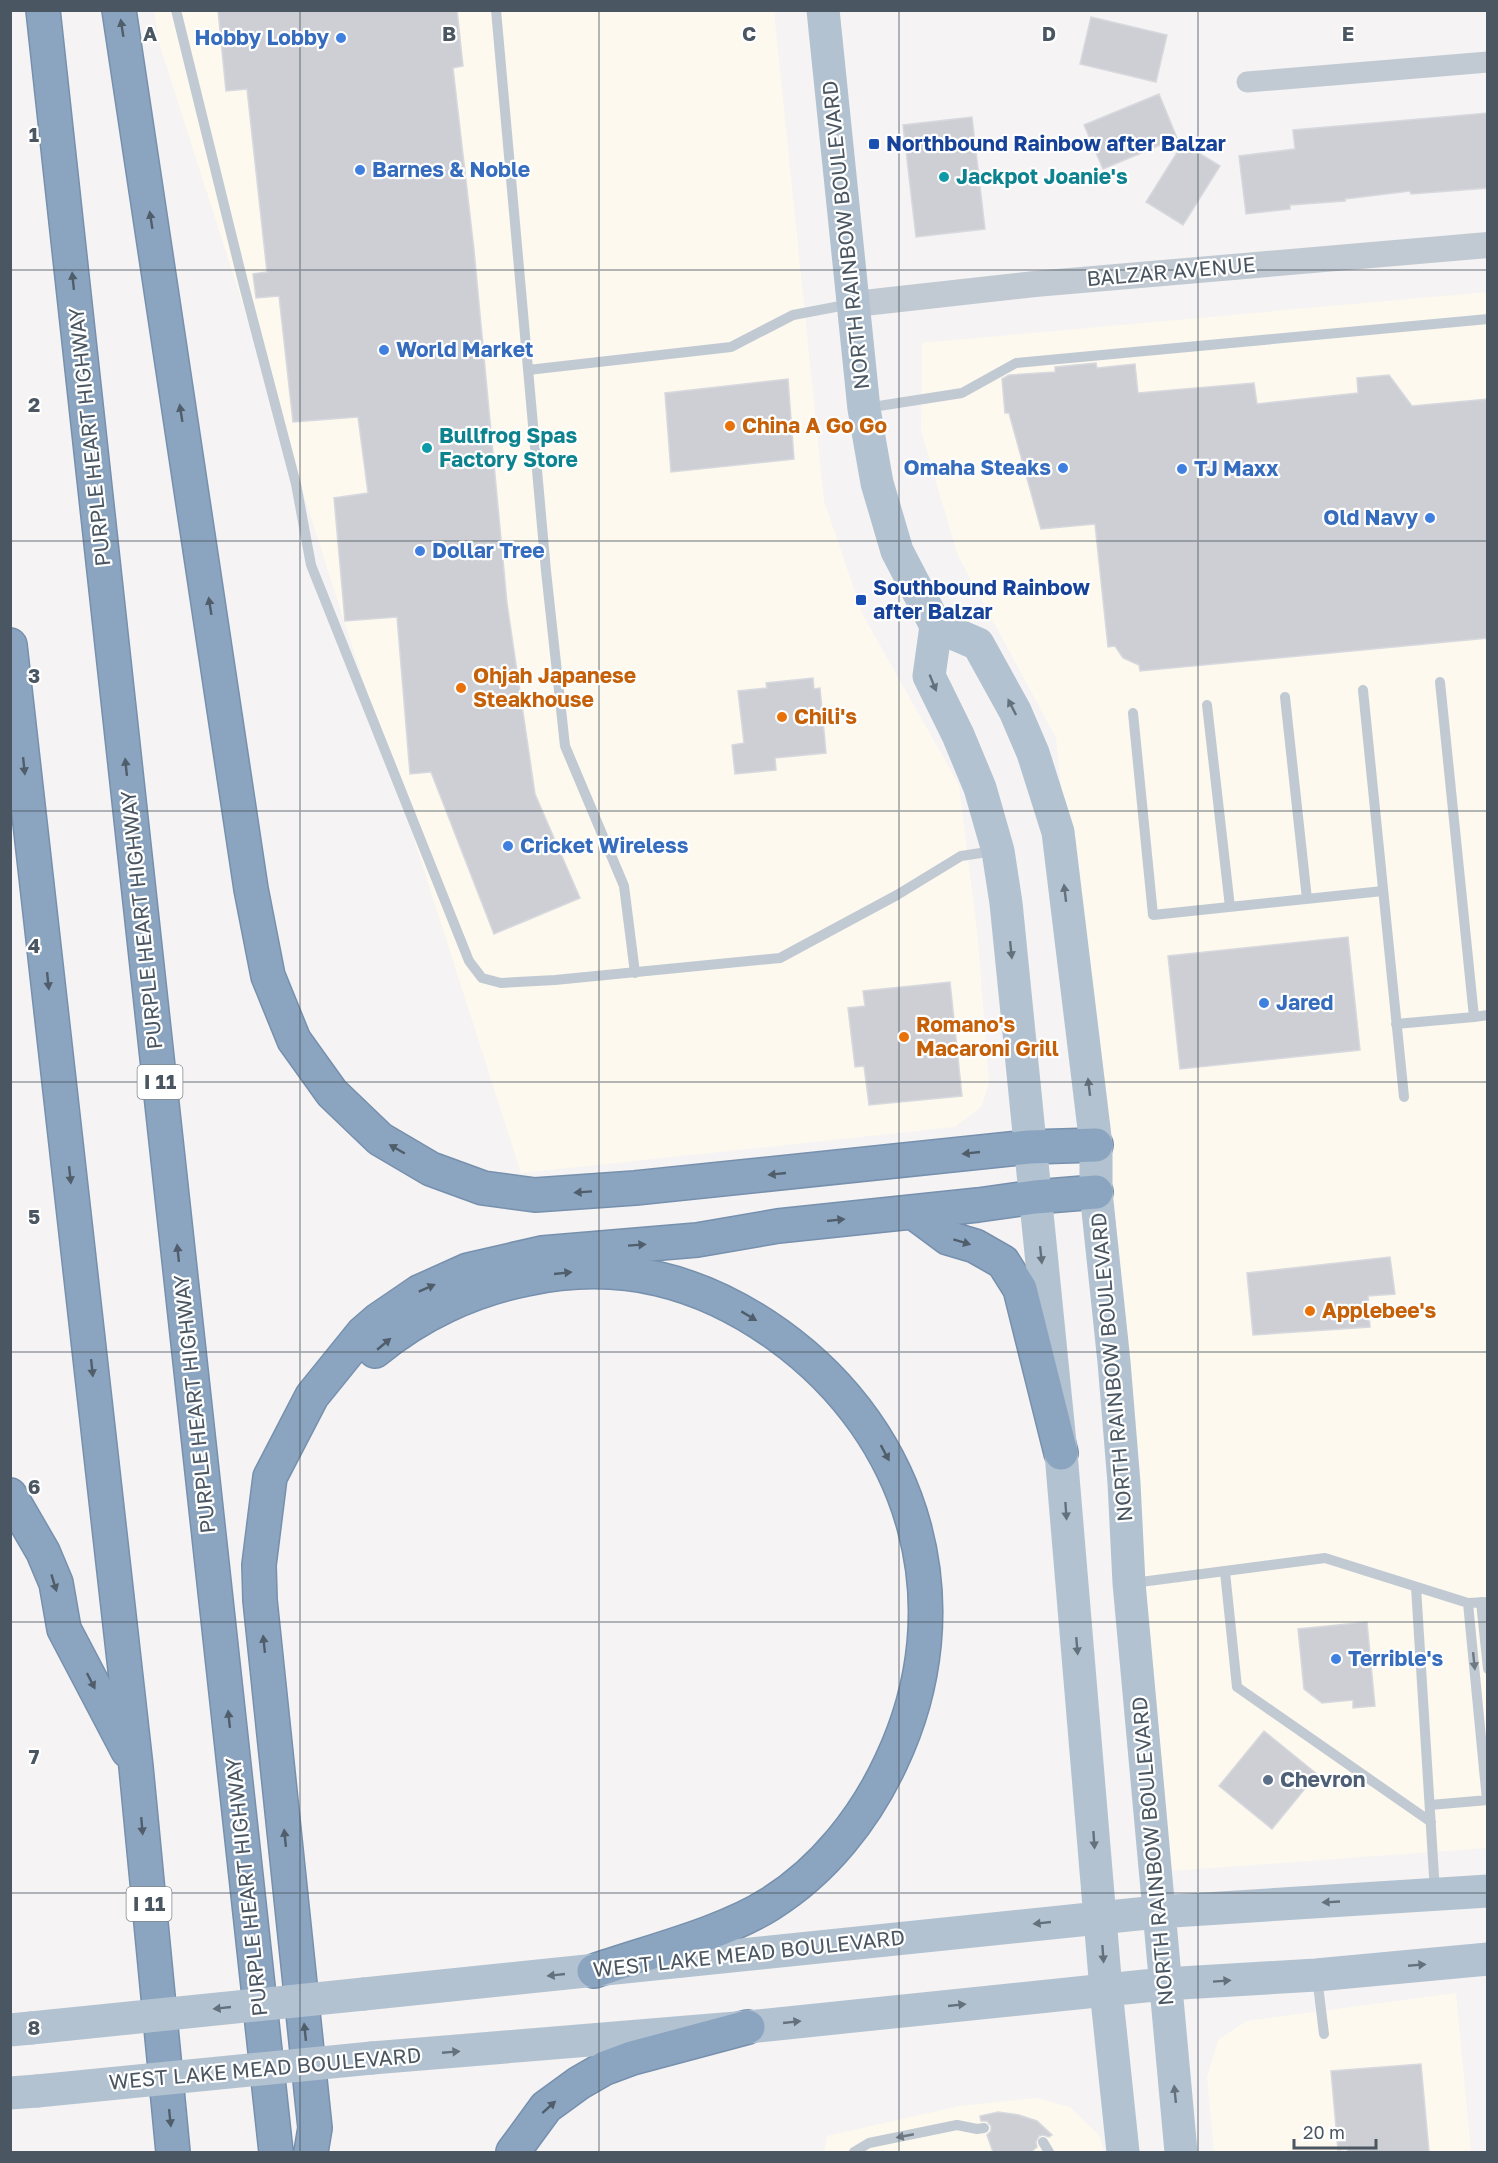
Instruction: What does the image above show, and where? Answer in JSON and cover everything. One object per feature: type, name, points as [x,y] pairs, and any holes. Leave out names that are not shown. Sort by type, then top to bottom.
[{"type":"highway","name":"PURPLE HEART HIGHWAY","points":[[43,10],[276,2152]]},
{"type":"highway","points":[[119,10],[253,900],[268,976],[294,1040],[332,1093],[380,1139],[431,1169],[483,1188],[536,1195],[635,1188],[1029,1147],[1096,1145]]},
{"type":"highway","name":"I 11","points":[[10,645],[136,1767],[173,2152]]},
{"type":"highway","points":[[311,2152],[315,2128],[260,1600],[259,1565],[270,1477],[312,1396],[363,1333],[419,1292],[468,1270],[542,1253],[697,1240],[778,1227],[1096,1192]]},
{"type":"highway","points":[[913,1212],[948,1238],[975,1246],[1003,1262],[1020,1289],[1062,1453]]},
{"type":"highway","points":[[262,1531],[308,1431],[335,1393],[363,1362],[396,1334],[457,1300],[503,1283],[568,1272],[600,1271],[667,1279],[731,1305],[756,1319],[810,1359],[876,1435],[907,1498],[917,1533],[926,1619],[918,1689],[909,1721],[896,1753],[864,1813],[820,1864],[769,1905],[722,1927],[594,1971]]},
{"type":"highway","points":[[10,1495],[43,1552],[56,1583],[64,1629],[136,1767]]},
{"type":"highway","points":[[513,2152],[546,2107],[579,2083],[605,2068],[748,2026]]},
{"type":"main road","name":"NORTH RAINBOW BOULEVARD","points":[[823,10],[864,409],[877,483],[897,551],[936,626],[978,644],[1015,711],[1034,753],[1058,832],[1096,1145],[1096,1192],[1118,1417],[1129,1583],[1181,2152]]},
{"type":"main road","points":[[936,626],[929,676],[958,735],[980,789],[998,851],[1006,903],[1029,1147],[1062,1453],[1106,1990],[1123,2152]]},
{"type":"main road","name":"WEST LAKE MEAD BOULEVARD","points":[[21,2029],[1100,1917],[1488,1891]]},
{"type":"main road","name":"WEST LAKE MEAD BOULEVARD","points":[[24,2092],[372,2058],[748,2026],[1164,1984],[1316,1975],[1488,1959]]},
{"type":"street","points":[[1247,82],[1488,62]]},
{"type":"street","name":"BALZAR AVENUE","points":[[855,304],[1035,284],[1488,245]]},
{"type":"lane","points":[[176,10],[243,282],[296,484],[311,565],[469,962],[482,978],[501,983],[635,973],[780,958],[897,895],[961,856],[998,851]]},
{"type":"lane","points":[[496,10],[546,571],[565,746],[624,886],[635,973]]},
{"type":"lane","points":[[528,370],[731,347],[793,315],[855,304]]},
{"type":"lane","points":[[864,409],[962,393],[1016,363],[1488,319]]},
{"type":"lane","points":[[1440,682],[1474,1017]]},
{"type":"lane","points":[[1363,690],[1404,1097]]},
{"type":"lane","points":[[1285,698],[1307,899]]},
{"type":"lane","points":[[1207,705],[1230,907]]},
{"type":"lane","points":[[1132,713],[1153,915],[1383,891]]},
{"type":"lane","points":[[1396,1024],[1488,1015]]},
{"type":"lane","points":[[1129,1583],[1325,1558],[1468,1603],[1484,1602],[1488,1669]]},
{"type":"lane","points":[[1225,1572],[1237,1687],[1431,1822]]},
{"type":"lane","points":[[1416,1587],[1435,1895]]},
{"type":"lane","points":[[1430,1805],[1487,1800],[1468,1603]]},
{"type":"lane","points":[[1316,1975],[1324,2034]]},
{"type":"lane","points":[[854,2152],[869,2143],[957,2125],[984,2128]]},
{"type":"lane","points":[[1043,2142],[1049,2152]]},
{"type":"shaded area","points":[[154,11],[774,11],[824,501],[863,615],[959,785],[978,940],[989,1083],[981,1107],[955,1127],[521,1173],[160,46]]},
{"type":"shaded area","points":[[1487,292],[1487,1848],[1171,1871],[1056,738],[958,556],[921,431],[922,343]]},
{"type":"shaded area","points":[[1456,1993],[1471,2152],[1214,2152],[1207,2077],[1218,2040],[1246,2021]]},
{"type":"shaded area","points":[[1037,2098],[1070,2107],[1099,2135],[1104,2152],[824,2152],[827,2136],[959,2106]]},
{"type":"building","points":[[218,10],[457,10],[463,66],[453,68],[474,250],[507,603],[535,794],[580,898],[494,934],[431,772],[410,774],[397,617],[345,621],[334,498],[368,493],[358,417],[293,422],[279,296],[256,298],[253,274],[267,272],[247,89],[226,91]]},
{"type":"building","points":[[1091,17],[1167,35],[1156,82],[1080,64]]},
{"type":"building","points":[[1159,94],[1177,138],[1103,169],[1084,125]]},
{"type":"building","points":[[1488,113],[1488,188],[1411,194],[1410,191],[1345,199],[1345,201],[1290,205],[1290,209],[1246,214],[1239,156],[1295,149],[1293,130]]},
{"type":"building","name":"Jackpot Joanie's","points":[[972,117],[985,229],[916,237],[903,125]]},
{"type":"building","points":[[1183,143],[1220,166],[1183,225],[1146,202]]},
{"type":"building","points":[[1096,363],[1097,368],[1135,364],[1138,393],[1254,383],[1257,404],[1358,393],[1357,378],[1389,375],[1412,406],[1488,399],[1488,638],[1140,671],[1139,665],[1123,658],[1115,646],[1108,647],[1095,524],[1041,529],[1009,413],[1005,413],[1002,379],[1009,375],[1055,372],[1055,367]]},
{"type":"building","name":"China A Go Go","points":[[788,379],[794,459],[671,472],[665,393]]},
{"type":"building","name":"Chili's","points":[[813,678],[814,689],[820,688],[826,753],[775,758],[776,770],[735,774],[732,745],[744,743],[738,691],[767,688],[766,683]]},
{"type":"building","name":"Jared","points":[[1348,937],[1360,1050],[1180,1069],[1168,956]]},
{"type":"building","name":"Romano's Macaroni Grill","points":[[950,982],[962,1096],[869,1105],[864,1066],[855,1067],[848,1008],[865,1006],[863,991]]},
{"type":"building","name":"Applebee's","points":[[1390,1257],[1395,1294],[1368,1296],[1370,1327],[1253,1335],[1247,1273]]},
{"type":"building","name":"Terrible's","points":[[1367,1622],[1375,1706],[1353,1708],[1353,1700],[1322,1703],[1304,1689],[1298,1629]]},
{"type":"building","points":[[1264,1731],[1317,1774],[1272,1829],[1219,1786]]},
{"type":"building","points":[[1421,2064],[1429,2152],[1338,2150],[1331,2071]]},
{"type":"building","points":[[998,2112],[1037,2121],[1052,2135],[1039,2136],[1036,2142],[1037,2147],[1031,2152],[993,2152],[987,2135],[991,2131],[991,2126],[987,2121],[981,2121],[980,2116]]},
{"type":"place","name":"Hobby Lobby","points":[[341,38]]},
{"type":"place","name":"Northbound Rainbow after Balzar","points":[[874,144]]},
{"type":"place","name":"Barnes & Noble","points":[[360,170]]},
{"type":"place","name":"Jackpot Joanie's","points":[[944,177]]},
{"type":"place","name":"World Market","points":[[384,350]]},
{"type":"place","name":"China A Go Go","points":[[730,426]]},
{"type":"place","name":"Bullfrog Spas Factory Store","points":[[427,448]]},
{"type":"place","name":"Omaha Steaks","points":[[1063,468]]},
{"type":"place","name":"TJ Maxx","points":[[1182,469]]},
{"type":"place","name":"Old Navy","points":[[1430,518]]},
{"type":"place","name":"Dollar Tree","points":[[420,551]]},
{"type":"place","name":"Southbound Rainbow after Balzar","points":[[861,600]]},
{"type":"place","name":"Ohjah Japanese Steakhouse","points":[[461,688]]},
{"type":"place","name":"Chili's","points":[[782,717]]},
{"type":"place","name":"Cricket Wireless","points":[[508,846]]},
{"type":"place","name":"Jared","points":[[1264,1003]]},
{"type":"place","name":"Romano's Macaroni Grill","points":[[904,1037]]},
{"type":"place","name":"Applebee's","points":[[1310,1311]]},
{"type":"place","name":"Terrible's","points":[[1336,1659]]},
{"type":"place","name":"Chevron","points":[[1268,1780]]}]
